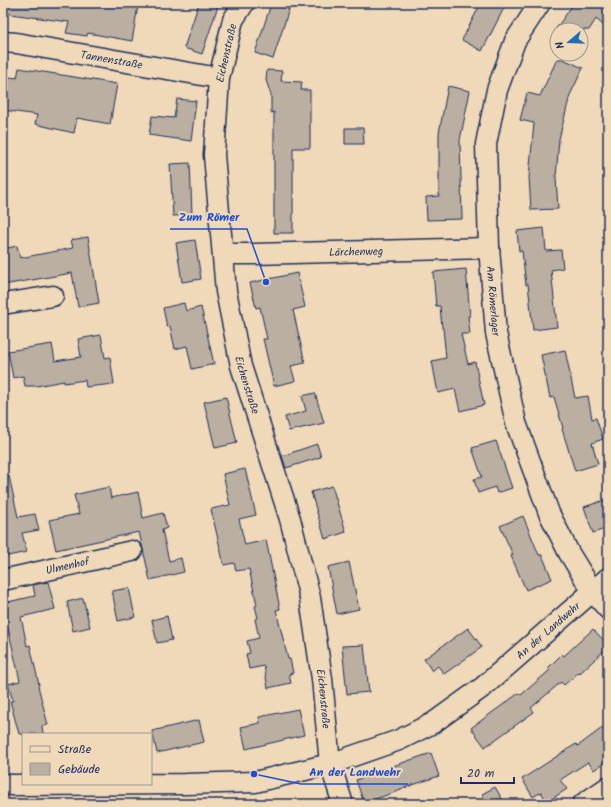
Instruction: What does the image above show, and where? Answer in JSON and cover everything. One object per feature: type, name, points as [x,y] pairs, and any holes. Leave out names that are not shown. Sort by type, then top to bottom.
[{"type":"street","name":"Eichenstraße","points":[[244,3],[233,20],[219,78],[214,155],[226,291],[242,366],[290,519],[310,598],[322,679],[330,764],[343,804]]},
{"type":"street","name":"Am Römerlager","points":[[540,3],[515,41],[497,90],[486,144],[489,248],[496,333],[516,423],[549,513],[593,592]]},
{"type":"street","name":"Tannenstraße","points":[[3,42],[219,78]]},
{"type":"street","name":"Lärchenweg","points":[[223,254],[489,248]]},
{"type":"street","points":[[3,304],[53,296]]},
{"type":"street","name":"Ulmenhof","points":[[3,580],[132,551]]},
{"type":"street","name":"An der Landwehr","points":[[152,784],[255,782],[330,764],[399,740],[433,723],[483,687],[608,578]]},
{"type":"street","points":[[593,592],[608,609]]},
{"type":"street","name":"An der Landwehr","points":[[3,784],[22,785]]},
{"type":"street","points":[[583,804],[608,786]]},
{"type":"building","points":[[3,3],[122,3],[138,6],[132,41],[88,33],[87,36],[66,33],[69,22],[3,13]]},
{"type":"building","points":[[199,3],[219,3],[202,54],[184,48]]},
{"type":"building","points":[[481,3],[493,3],[504,8],[482,51],[462,40]]},
{"type":"building","points":[[574,3],[608,3],[608,29],[596,19],[589,30],[589,22],[561,22]]},
{"type":"building","points":[[271,4],[289,9],[273,59],[255,53]]},
{"type":"building","points":[[556,62],[570,62],[583,68],[570,95],[559,139],[556,178],[558,209],[531,210],[529,177],[534,123],[520,120],[527,93],[540,96]]},
{"type":"building","points":[[19,68],[117,84],[110,124],[77,118],[74,133],[35,124],[37,115],[3,110],[3,76],[17,78]]},
{"type":"building","points":[[267,70],[282,71],[281,81],[302,82],[301,90],[310,90],[310,148],[293,148],[293,233],[274,233],[274,112],[271,113],[271,95],[266,80]]},
{"type":"building","points":[[448,86],[470,91],[460,140],[462,219],[427,220],[426,197],[439,196],[439,133]]},
{"type":"building","points":[[177,99],[196,101],[191,141],[149,135],[152,116],[174,118]]},
{"type":"building","points":[[345,128],[363,128],[364,144],[345,144]]},
{"type":"building","points":[[190,163],[192,215],[173,216],[170,164]]},
{"type":"building","points":[[544,228],[546,251],[561,250],[563,268],[551,270],[557,327],[533,330],[528,284],[526,285],[522,251],[519,251],[517,231]]},
{"type":"building","points":[[88,237],[99,303],[78,307],[72,273],[3,285],[3,249],[17,246],[20,258],[73,248],[71,240]]},
{"type":"building","points":[[195,240],[201,279],[182,282],[176,243]]},
{"type":"building","points":[[466,269],[470,334],[461,334],[468,364],[475,362],[484,405],[460,411],[455,389],[438,393],[432,361],[446,358],[440,306],[436,306],[433,272]]},
{"type":"building","points":[[297,273],[305,307],[293,310],[305,363],[291,366],[295,381],[274,386],[263,339],[267,339],[260,307],[256,308],[250,283]]},
{"type":"building","points":[[184,303],[186,311],[201,307],[214,364],[192,369],[187,346],[175,349],[170,326],[167,327],[163,308]]},
{"type":"building","points":[[101,335],[105,358],[110,357],[114,384],[86,387],[85,380],[25,386],[23,376],[13,378],[8,351],[52,344],[55,361],[81,357],[78,339]]},
{"type":"building","points":[[565,350],[575,398],[588,396],[592,419],[596,418],[603,439],[592,443],[598,464],[575,471],[554,397],[550,398],[541,355]]},
{"type":"building","points":[[315,393],[324,423],[289,431],[285,417],[306,411],[302,396]]},
{"type":"building","points":[[226,397],[237,443],[215,448],[204,402]]},
{"type":"building","points":[[496,441],[512,488],[497,493],[495,487],[478,493],[474,479],[482,477],[472,448]]},
{"type":"building","points":[[317,444],[321,457],[286,468],[282,456]]},
{"type":"building","points":[[245,469],[256,515],[239,519],[245,545],[266,540],[280,609],[276,610],[293,673],[289,674],[291,683],[268,688],[264,666],[249,669],[246,654],[250,653],[247,641],[259,638],[255,619],[258,618],[255,606],[257,605],[249,569],[236,571],[234,563],[224,565],[211,509],[230,505],[223,474]]},
{"type":"building","points":[[3,476],[9,476],[18,517],[35,514],[39,530],[22,533],[27,552],[3,557]]},
{"type":"building","points":[[332,486],[346,532],[325,539],[311,492]]},
{"type":"building","points":[[109,487],[111,498],[138,492],[143,518],[163,513],[167,528],[162,530],[169,561],[181,558],[184,572],[150,580],[139,532],[56,550],[49,520],[79,514],[74,495]]},
{"type":"building","points":[[608,499],[608,528],[593,533],[584,507]]},
{"type":"building","points":[[523,516],[539,555],[542,555],[552,579],[526,590],[500,526]]},
{"type":"building","points":[[349,562],[359,609],[337,614],[328,567]]},
{"type":"building","points":[[48,582],[55,609],[21,617],[27,646],[30,645],[48,725],[42,726],[43,733],[19,734],[10,701],[13,701],[8,684],[20,681],[8,628],[3,629],[3,603],[35,596],[33,585]]},
{"type":"building","points":[[129,588],[135,617],[118,621],[112,591]]},
{"type":"building","points":[[83,598],[90,627],[73,631],[67,602]]},
{"type":"building","points":[[167,616],[172,640],[157,643],[152,620]]},
{"type":"building","points":[[468,628],[482,647],[444,674],[438,666],[432,671],[424,659]]},
{"type":"building","points":[[593,629],[608,645],[608,647],[580,673],[579,672],[564,685],[561,682],[531,708],[534,712],[485,747],[471,728],[519,693],[521,695],[550,670],[548,668],[562,654],[564,656]]},
{"type":"building","points":[[364,645],[369,692],[347,694],[342,646]]},
{"type":"building","points":[[298,709],[304,735],[246,749],[241,727],[260,723],[259,717]]},
{"type":"building","points":[[199,720],[204,742],[157,753],[152,731]]},
{"type":"building","points":[[602,728],[608,735],[608,760],[594,770],[588,762],[560,780],[567,789],[547,802],[541,792],[533,797],[522,779],[576,744],[578,746]]},
{"type":"building","points":[[431,753],[439,776],[364,803],[356,780]]},
{"type":"building","points":[[495,787],[505,804],[487,804],[482,794]]},
{"type":"place","name":"Zum Römer","points":[[266,282]]},
{"type":"place","name":"An der Landwehr","points":[[254,774]]}]
